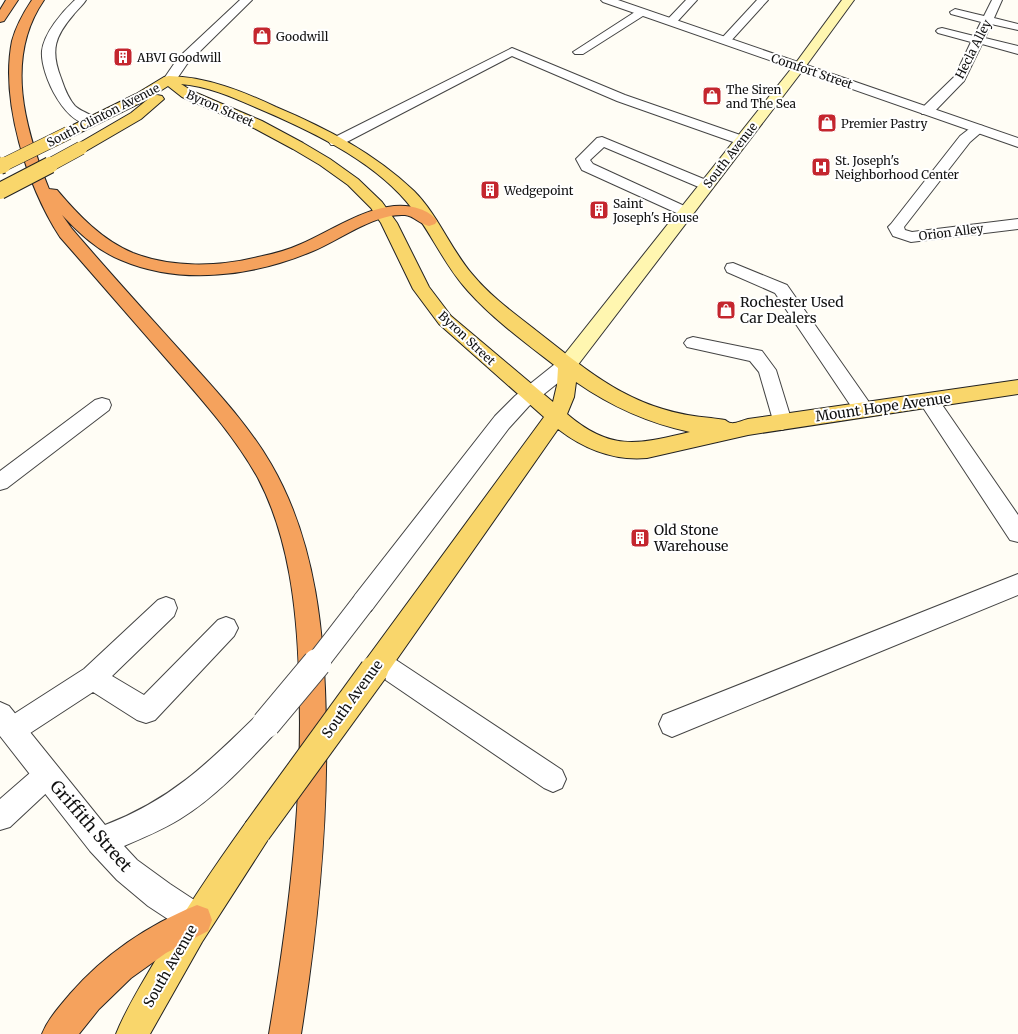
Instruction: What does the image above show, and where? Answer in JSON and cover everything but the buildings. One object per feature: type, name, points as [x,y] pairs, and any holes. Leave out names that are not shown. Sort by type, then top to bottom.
[{"type":"highway","points":[[0,5],[5,0]]},
{"type":"highway","points":[[0,18],[12,0]]},
{"type":"highway","points":[[38,0],[21,33],[17,45],[15,60],[19,113],[24,138],[45,201],[66,233],[235,425],[254,452],[280,505],[300,577],[308,624],[312,676],[312,808],[304,910],[284,1034]]},
{"type":"highway","points":[[33,166],[52,194],[68,212],[96,238],[114,250],[136,259],[170,268],[194,270],[218,269],[267,261],[306,248],[359,222],[396,210],[409,211],[429,221]]},
{"type":"highway","points":[[58,1034],[88,996],[130,958],[170,932],[197,920]]},
{"type":"main road","name":"South Avenue","points":[[132,1034],[161,980],[197,920],[256,832],[556,416],[565,398],[567,387],[566,365],[799,67],[848,0]]},
{"type":"main road","name":"South Clinton Avenue","points":[[0,166],[141,97],[169,80]]},
{"type":"main road","name":"Byron Street","points":[[169,80],[193,81],[214,86],[287,116],[336,142],[392,180],[411,197],[429,221],[457,268],[482,296],[566,365]]},
{"type":"main road","name":"Byron Street","points":[[169,80],[176,87],[187,94],[270,130],[318,158],[353,182],[369,196],[383,213],[395,232],[422,289],[437,311],[454,329],[556,416]]},
{"type":"main road","points":[[0,191],[81,148],[145,110],[162,94],[169,80]]},
{"type":"main road","name":"Mount Hope Avenue","points":[[566,365],[610,396],[639,410],[668,419],[702,426],[748,427]]},
{"type":"main road","name":"Mount Hope Avenue","points":[[556,416],[575,431],[598,444],[611,448],[635,451],[647,450],[748,427],[1018,387]]},
{"type":"street","name":"South Clinton Avenue","points":[[169,80],[182,61],[246,0]]},
{"type":"street","name":"Comfort Street","points":[[607,0],[1018,143]]},
{"type":"street","name":"South Avenue","points":[[100,841],[147,821],[170,808],[228,760],[266,724],[304,679],[502,422],[530,394],[566,365]]},
{"type":"street","name":"Griffith Street","points":[[6,722],[100,841],[127,870],[159,895],[197,920]]},
{"type":"lane","points":[[81,0],[63,19],[49,48],[48,58],[60,90],[69,108],[91,122]]},
{"type":"lane","points":[[671,22],[692,0]]},
{"type":"lane","points":[[725,41],[763,0]]},
{"type":"lane","name":"Hecla Alley","points":[[927,111],[960,78],[997,0]]},
{"type":"lane","points":[[579,52],[642,12]]},
{"type":"lane","points":[[955,12],[1018,27]]},
{"type":"lane","points":[[942,31],[1018,50]]},
{"type":"lane","points":[[336,142],[512,52],[620,98],[741,140]]},
{"type":"lane","name":"Orion Alley","points":[[978,129],[965,139],[896,227],[898,233],[911,237],[1018,224]]},
{"type":"lane","points":[[686,212],[587,167],[583,159],[602,141],[706,186]]},
{"type":"lane","points":[[733,268],[781,289],[864,410]]},
{"type":"lane","points":[[693,343],[756,356],[767,370],[782,422]]},
{"type":"lane","points":[[929,401],[1018,533]]},
{"type":"lane","points":[[0,482],[102,405]]},
{"type":"lane","points":[[672,724],[1018,584]]},
{"type":"lane","points":[[6,722],[93,678],[166,608]]},
{"type":"lane","points":[[93,678],[146,711],[226,628]]},
{"type":"lane","points":[[376,666],[553,780]]},
{"type":"lane","points":[[0,817],[47,775]]},
{"type":"place","name":"Goodwill","points":[[262,36]]},
{"type":"place","name":"ABVI Goodwill","points":[[123,57]]},
{"type":"place","name":"The Siren and The Sea","points":[[712,96]]},
{"type":"place","name":"Premier Pastry","points":[[827,123]]},
{"type":"place","name":"St. Joseph's Neighborhood Center","points":[[821,167]]},
{"type":"place","name":"Wedgepoint","points":[[490,190]]},
{"type":"place","name":"Saint Joseph's House","points":[[599,210]]},
{"type":"place","name":"Rochester Used Car Dealers","points":[[726,310]]},
{"type":"place","name":"Old Stone Warehouse","points":[[640,538]]}]
